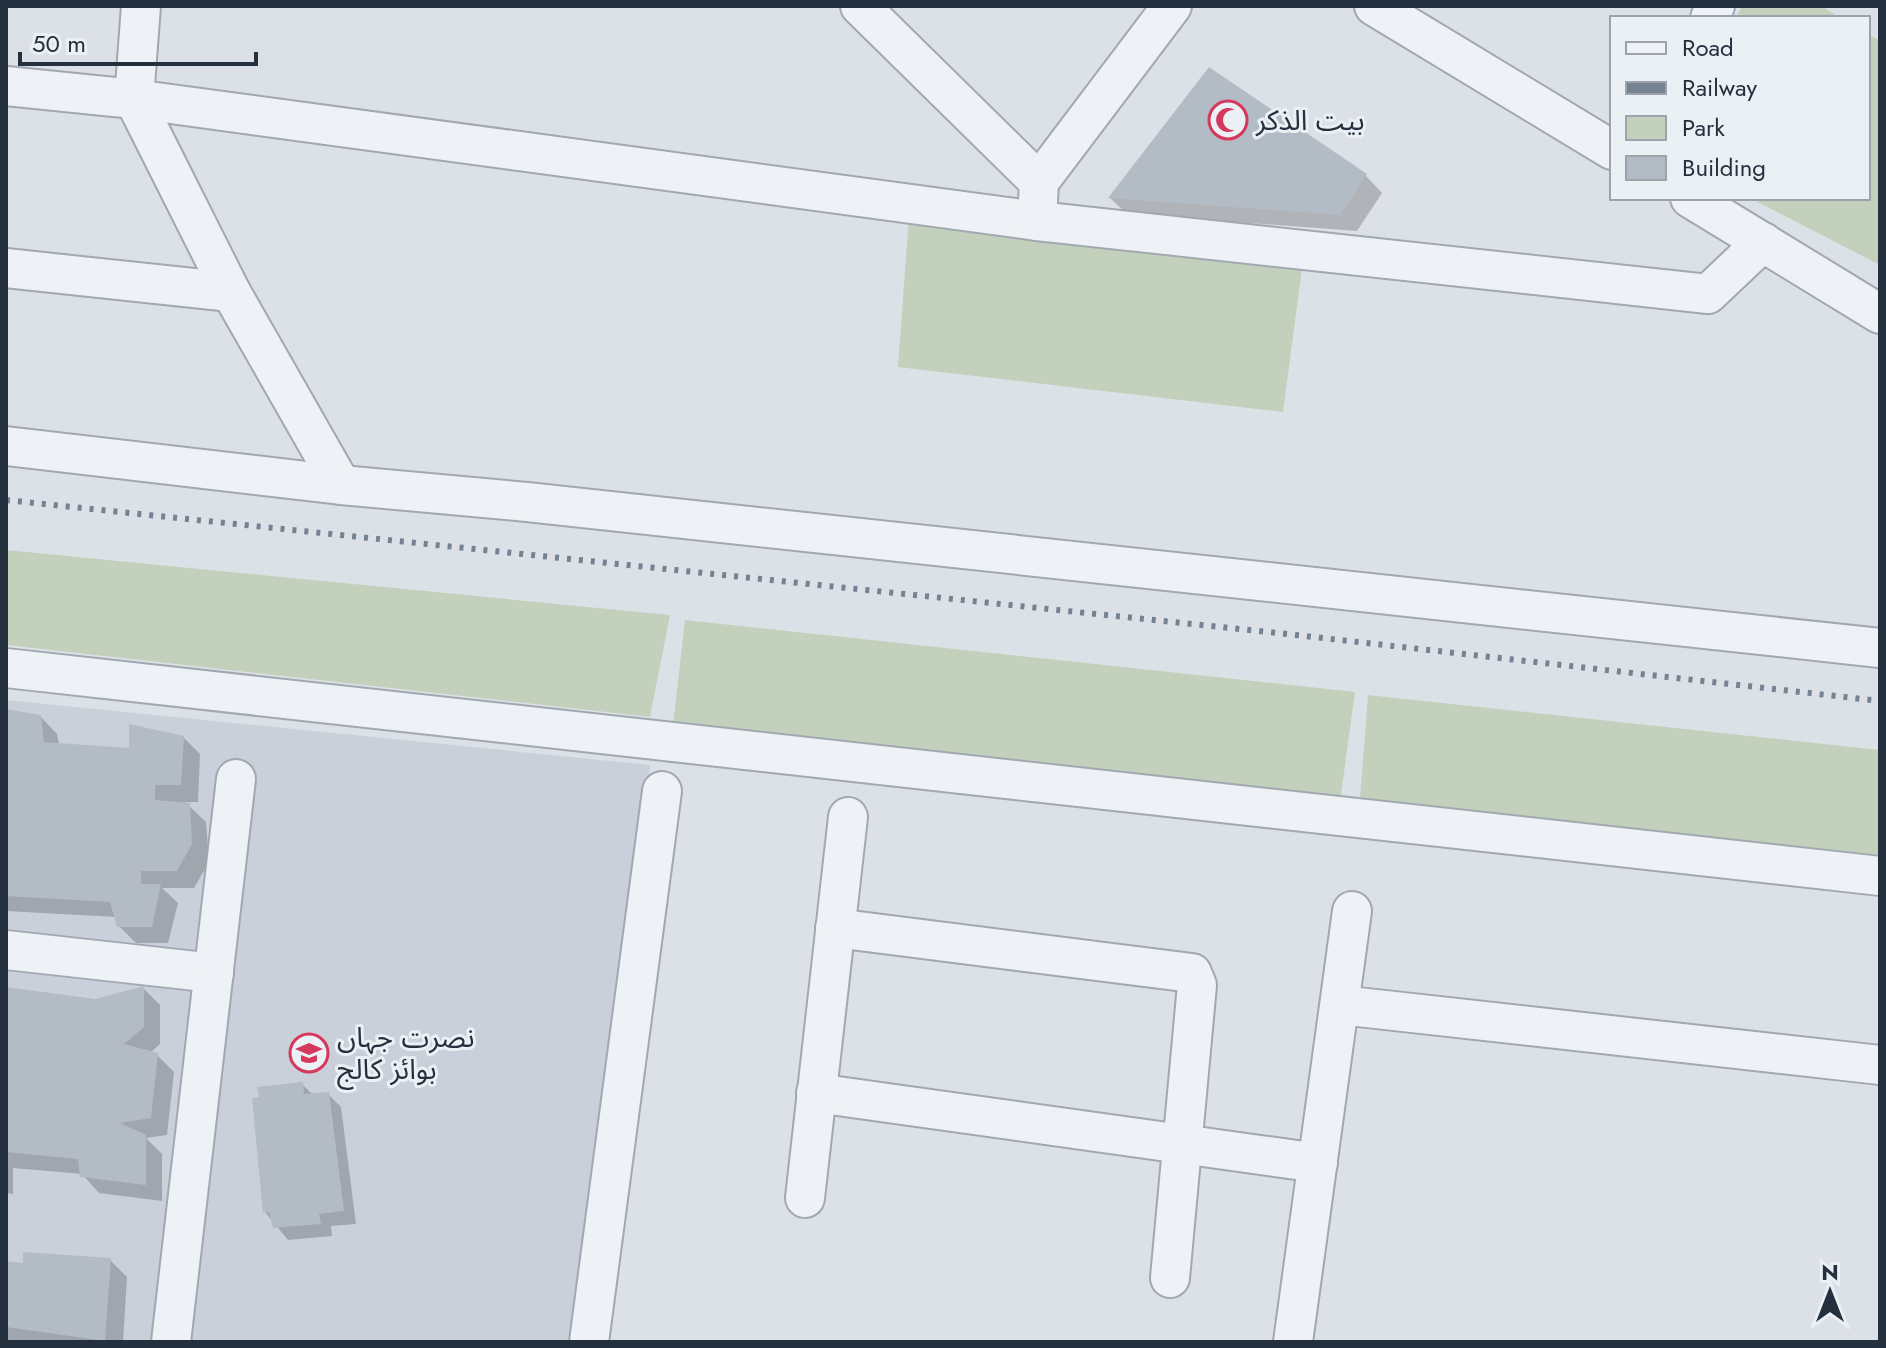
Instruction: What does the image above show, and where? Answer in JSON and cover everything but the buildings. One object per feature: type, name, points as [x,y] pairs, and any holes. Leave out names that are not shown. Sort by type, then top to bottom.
[{"type":"street","points":[[141,6],[134,99],[231,292],[341,485]]},
{"type":"street","points":[[860,6],[1039,182]]},
{"type":"street","points":[[1037,221],[1039,182],[1172,6]]},
{"type":"street","points":[[1374,6],[1610,149]]},
{"type":"street","points":[[6,86],[134,99],[1037,221],[1708,294],[1763,242]]},
{"type":"street","points":[[1693,200],[1880,314]]},
{"type":"street","points":[[6,268],[231,292]]},
{"type":"street","points":[[6,446],[341,485],[527,502],[1880,648]]},
{"type":"street","points":[[6,668],[1880,876]]},
{"type":"street","points":[[171,1342],[236,779]]},
{"type":"street","points":[[589,1342],[662,791]]},
{"type":"street","points":[[805,1198],[848,817]]},
{"type":"street","points":[[1293,1342],[1352,911]]},
{"type":"street","points":[[835,928],[1192,973],[1197,985],[1170,1278]]},
{"type":"street","points":[[6,950],[214,973]]},
{"type":"street","points":[[1340,1005],[1880,1065]]},
{"type":"street","points":[[816,1093],[1318,1163]]},
{"type":"shaded area","name":"نصرت جہاں بوائز کالج","points":[[6,700],[650,765],[574,1342],[6,1342]]},
{"type":"green space","points":[[1742,6],[1821,6],[1838,16],[1737,16]]},
{"type":"green space","points":[[1870,35],[1880,41],[1880,265],[1754,200],[1870,200]]},
{"type":"green space","points":[[909,216],[1303,261],[1283,412],[898,367]]},
{"type":"green space","points":[[6,550],[670,615],[650,717],[6,645]]},
{"type":"green space","points":[[685,620],[1355,692],[1340,802],[673,725]]},
{"type":"green space","points":[[1368,695],[1880,750],[1880,856],[1360,799]]},
{"type":"railway","points":[[6,500],[1287,634],[1880,701]]},
{"type":"place","name":"بیت الذکر","points":[[1228,120]]},
{"type":"place","name":"نصرت جہاں بوائز کالج","points":[[309,1053]]}]
